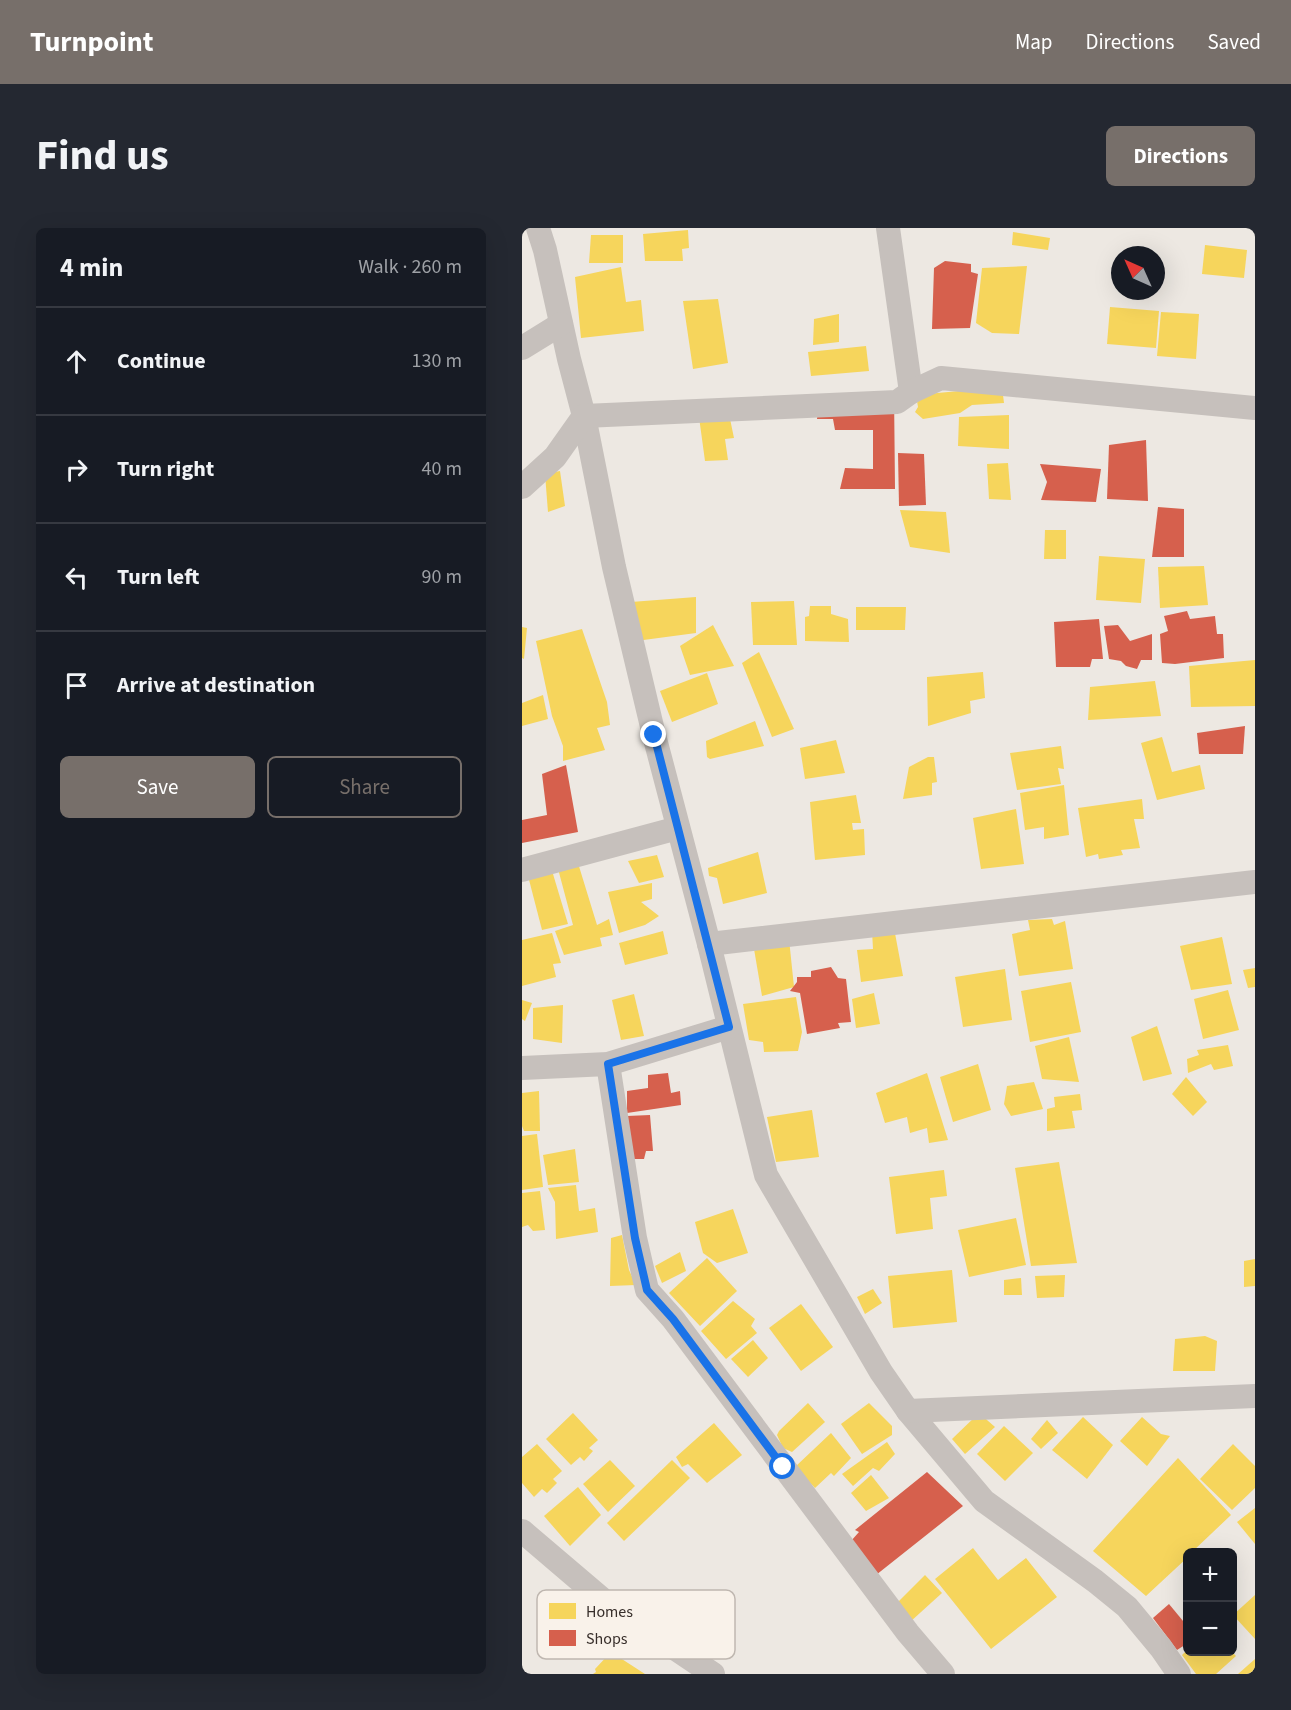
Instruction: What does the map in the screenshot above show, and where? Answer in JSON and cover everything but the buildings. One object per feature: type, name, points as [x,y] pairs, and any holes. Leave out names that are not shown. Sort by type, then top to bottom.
[{"type":"street","points":[[538,228],[584,416],[617,578],[654,735],[766,1174],[881,1372],[908,1411],[984,1501],[1095,1581],[1127,1607],[1179,1674]]},
{"type":"street","points":[[888,228],[911,392]]},
{"type":"street","points":[[522,348],[561,324]]},
{"type":"street","points":[[584,416],[897,402],[911,392],[941,378],[1255,408]]},
{"type":"street","points":[[522,487],[555,457],[584,416]]},
{"type":"street","points":[[522,870],[678,828]]},
{"type":"street","points":[[709,944],[1255,882]]},
{"type":"street","points":[[522,1068],[608,1064],[729,1027]]},
{"type":"street","points":[[608,1064],[635,1238],[647,1290],[673,1319],[908,1633],[943,1674]]},
{"type":"street","points":[[908,1411],[1255,1396]]},
{"type":"street","points":[[522,1531],[591,1590]]},
{"type":"street","points":[[692,1659],[714,1674]]},
{"type":"route","points":[[654,735],[729,1027],[608,1064],[635,1238],[647,1290],[673,1319],[783,1467]]}]
